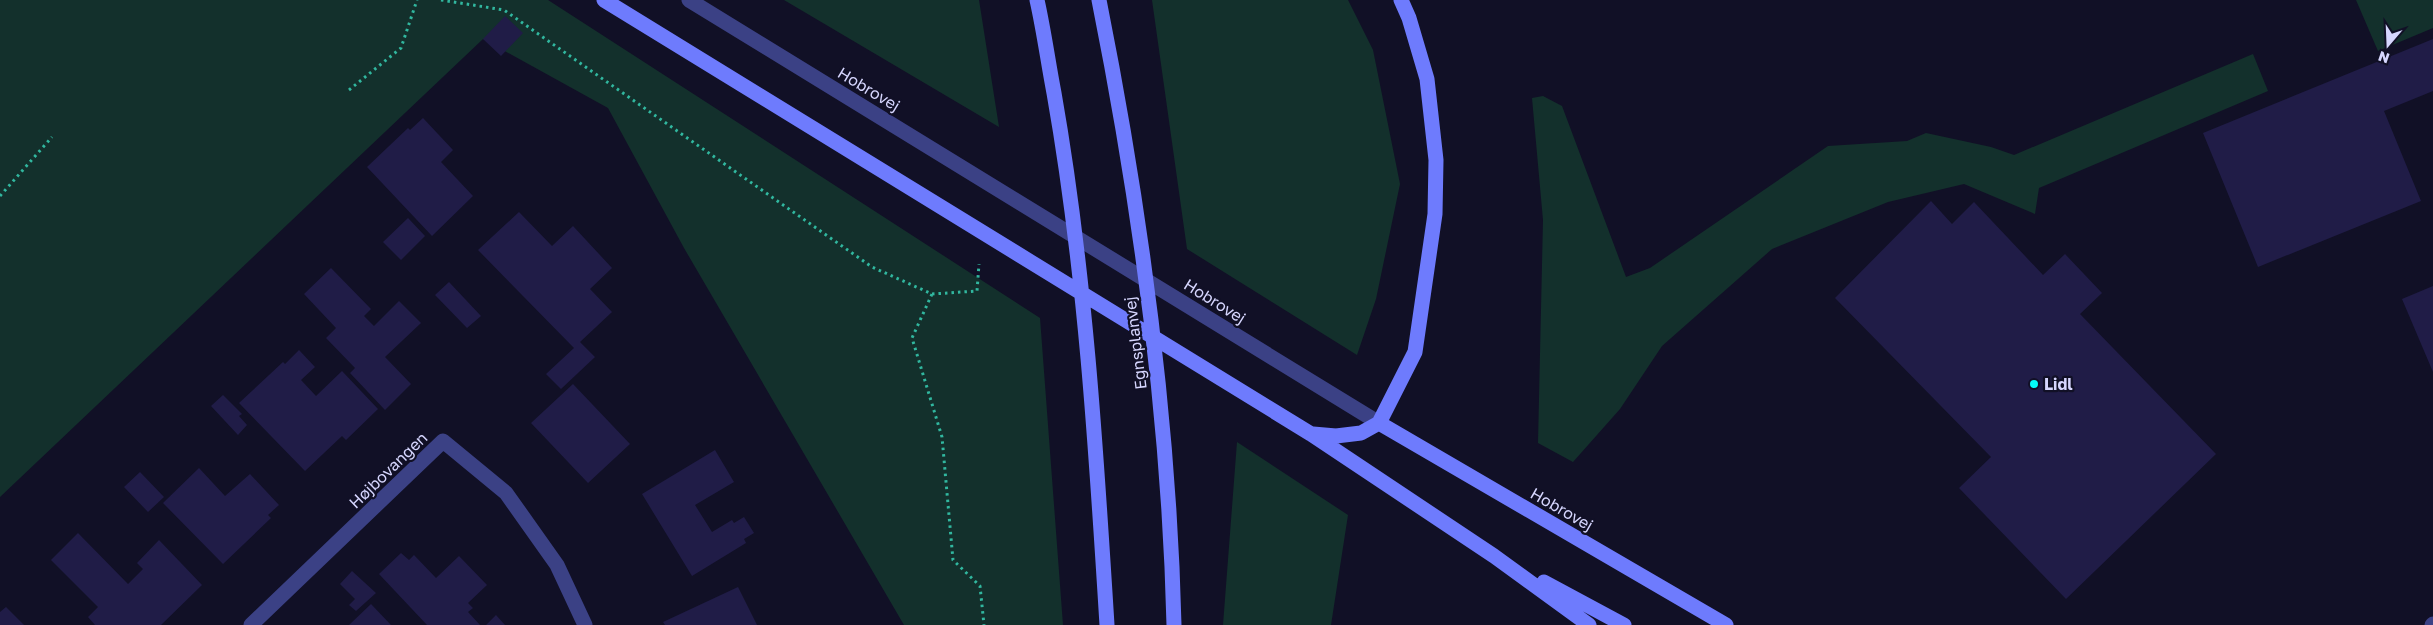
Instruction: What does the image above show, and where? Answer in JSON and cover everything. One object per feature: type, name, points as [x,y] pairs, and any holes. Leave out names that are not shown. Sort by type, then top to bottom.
[{"type":"main road","points":[[604,0],[1311,434],[1494,556],[1589,625]]},
{"type":"main road","points":[[1037,0],[1069,180],[1094,408],[1107,625]]},
{"type":"main road","name":"Egnsplanvej","points":[[1099,0],[1124,132],[1157,375],[1170,533],[1174,625]]},
{"type":"main road","points":[[1311,434],[1336,436],[1361,433],[1379,423],[1415,352],[1435,214],[1436,160],[1427,79],[1402,0]]},
{"type":"main road","name":"Hobrovej","points":[[1379,423],[1726,625]]},
{"type":"main road","points":[[1494,556],[1624,625]]},
{"type":"street","name":"Hobrovej","points":[[689,0],[1379,423]]},
{"type":"street","name":"Højbovangen","points":[[251,625],[443,441],[506,493],[557,565],[585,625]]},
{"type":"path","points":[[349,90],[401,48],[417,0]]},
{"type":"path","points":[[441,0],[504,10],[872,267],[932,294],[977,291]]},
{"type":"path","points":[[0,196],[52,137]]},
{"type":"path","points":[[932,294],[912,338],[942,437],[953,560],[980,586],[984,625]]},
{"type":"green space","points":[[0,0],[548,0],[1040,318],[1063,625],[904,625],[684,248],[608,108],[483,39],[0,497]]},
{"type":"green space","points":[[784,0],[979,0],[999,127]]},
{"type":"green space","points":[[1152,0],[1348,0],[1373,50],[1400,184],[1376,299],[1357,355],[1187,249]]},
{"type":"green space","points":[[2356,0],[2433,0],[2433,28],[2378,51]]},
{"type":"green space","points":[[2253,54],[2268,91],[2039,188],[2035,214],[1964,184],[1888,202],[1772,249],[1662,346],[1620,409],[1573,462],[1538,443],[1543,220],[1532,98],[1543,96],[1562,106],[1626,277],[1650,268],[1828,146],[1907,141],[1926,133],[1991,147],[2014,155]]},
{"type":"green space","points":[[1237,442],[1348,515],[1331,625],[1223,625]]},
{"type":"building","points":[[505,16],[523,33],[501,56],[483,39]]},
{"type":"building","points":[[2433,39],[2433,91],[2384,111],[2421,201],[2258,267],[2203,133]]},
{"type":"building","points":[[423,118],[453,150],[441,162],[473,196],[432,236],[367,167],[408,128],[410,130]]},
{"type":"building","name":"Lidl","points":[[1931,201],[1952,224],[1974,202],[2043,275],[2065,254],[2102,293],[2080,314],[2216,454],[2066,599],[1959,488],[1991,457],[1835,298]]},
{"type":"building","points":[[519,212],[552,246],[573,226],[612,268],[590,289],[612,312],[580,342],[595,357],[561,389],[546,374],[574,348],[478,250]]},
{"type":"building","points":[[408,218],[425,236],[401,260],[383,242]]},
{"type":"building","points":[[331,268],[371,309],[364,316],[374,326],[399,301],[421,323],[385,357],[411,384],[385,410],[350,373],[355,368],[326,338],[336,328],[304,294]]},
{"type":"building","points":[[449,282],[481,316],[467,328],[435,295]]},
{"type":"building","points":[[2433,286],[2433,372],[2402,299]]},
{"type":"building","points":[[299,350],[315,367],[301,380],[316,396],[342,371],[378,409],[346,440],[342,436],[305,471],[239,403],[283,362],[285,364]]},
{"type":"building","points":[[573,384],[630,444],[588,483],[531,423]]},
{"type":"building","points":[[223,395],[242,414],[239,416],[247,425],[238,435],[211,406]]},
{"type":"building","points":[[715,450],[734,482],[695,505],[712,532],[732,520],[734,523],[744,517],[754,533],[744,539],[746,543],[692,576],[642,494]]},
{"type":"building","points":[[199,468],[225,496],[250,474],[279,505],[268,515],[271,518],[223,564],[163,503]]},
{"type":"building","points":[[140,472],[164,497],[148,512],[124,487]]},
{"type":"building","points":[[78,533],[128,584],[143,569],[137,563],[159,540],[202,585],[161,625],[95,625],[88,617],[98,607],[51,560]]},
{"type":"building","points":[[401,553],[409,560],[414,555],[436,578],[459,556],[487,585],[468,603],[473,608],[468,612],[480,625],[427,625],[379,574]]},
{"type":"building","points":[[352,571],[376,593],[356,611],[349,605],[355,599],[340,584]]},
{"type":"building","points":[[738,587],[757,625],[665,625],[663,622]]},
{"type":"building","points":[[371,604],[391,625],[349,625]]},
{"type":"building","points":[[6,607],[24,625],[0,625],[0,612]]},
{"type":"building","points":[[496,615],[505,625],[486,625]]},
{"type":"place","name":"Lidl","points":[[2034,384]]}]
